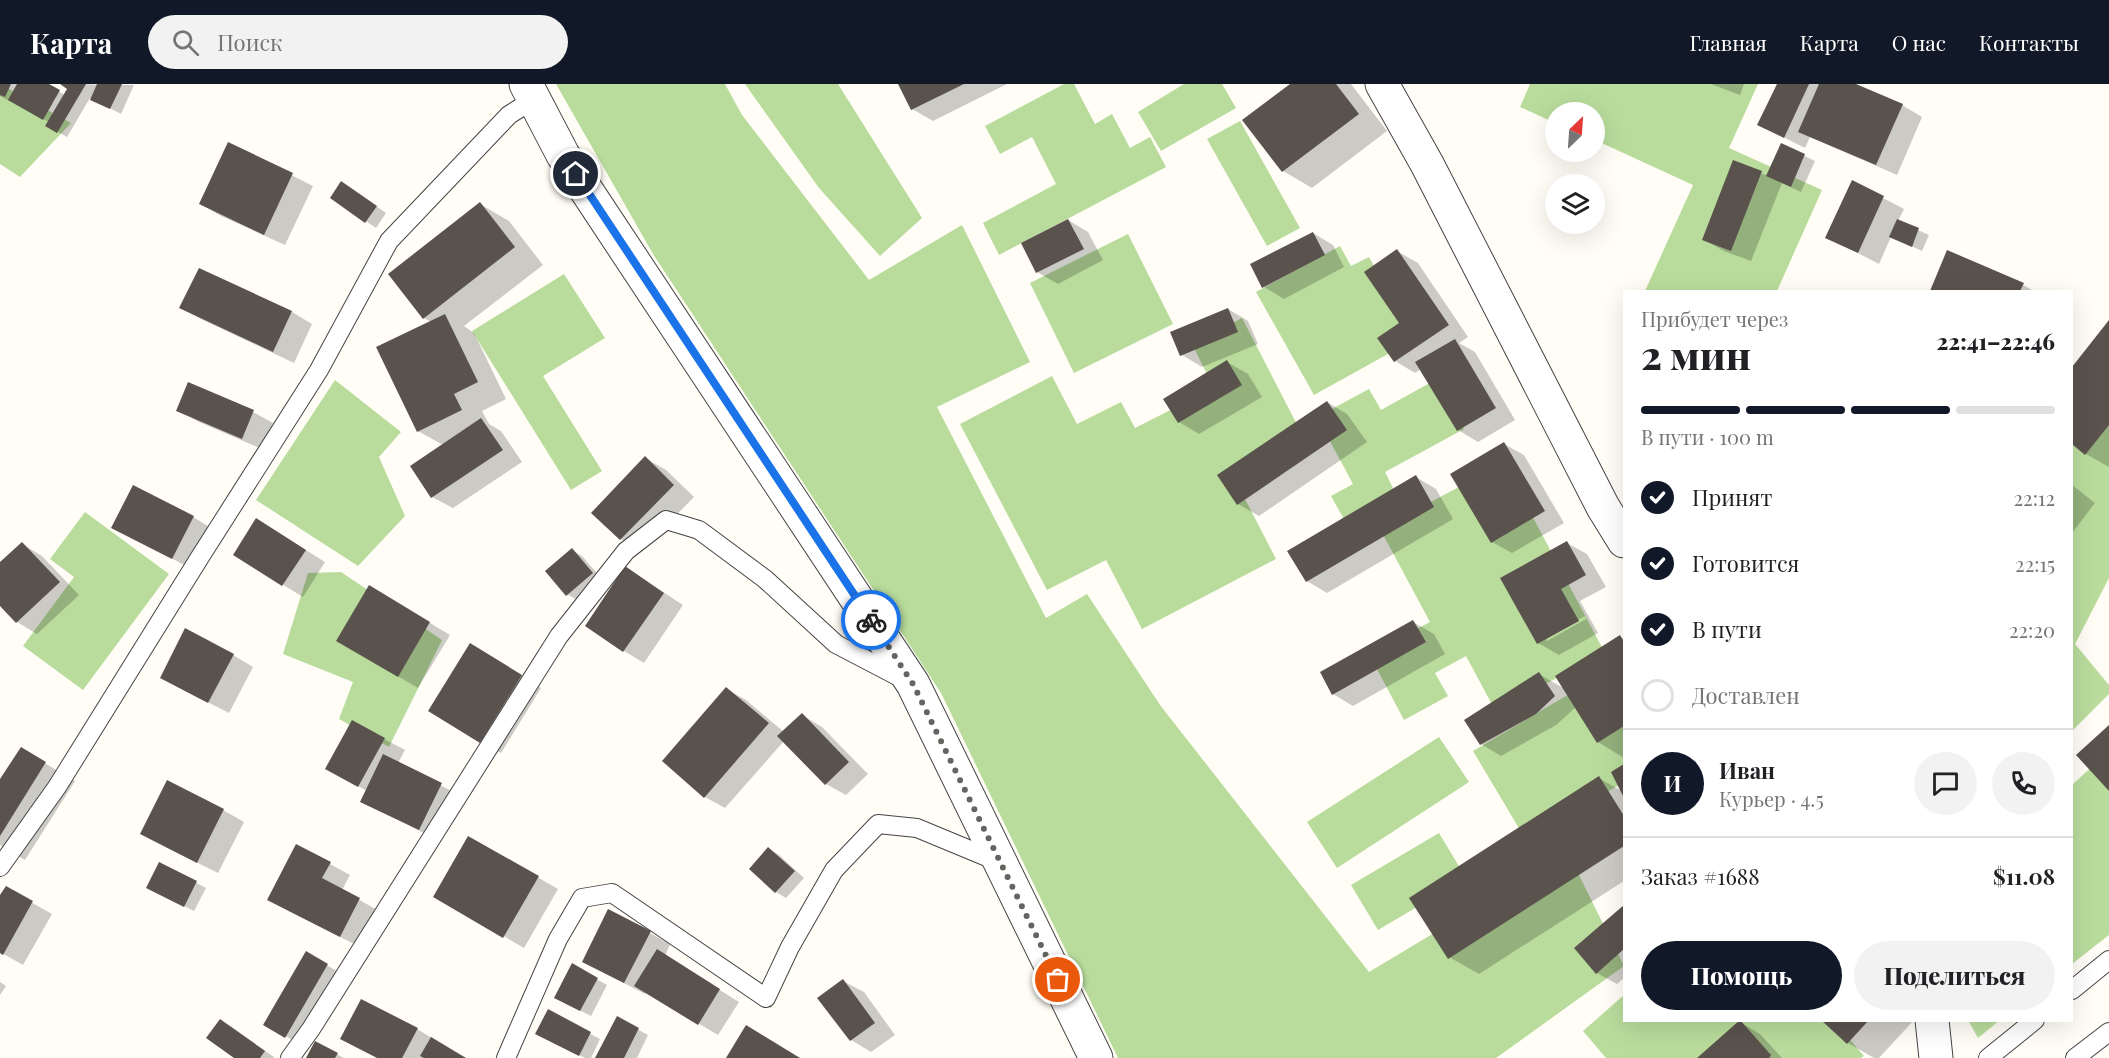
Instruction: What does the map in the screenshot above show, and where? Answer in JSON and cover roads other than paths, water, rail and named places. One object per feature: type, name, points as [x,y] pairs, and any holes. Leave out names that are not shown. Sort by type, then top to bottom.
[{"type":"street","points":[[1382,84],[1433,174],[1603,507],[1623,539]]},
{"type":"street","points":[[530,92],[563,155],[913,684],[1096,1058]]},
{"type":"street","points":[[1932,1022],[1936,1058]]},
{"type":"lane","points":[[0,867],[57,787],[319,370],[389,241],[530,92]]},
{"type":"lane","points":[[290,1058],[373,932],[559,636],[626,551],[666,520],[699,530],[765,579],[836,644],[913,684]]},
{"type":"lane","points":[[506,1058],[558,939],[582,898],[612,893],[766,998],[790,947],[834,870],[878,824],[917,828],[1001,863]]},
{"type":"lane","points":[[2073,989],[2109,960]]},
{"type":"lane","points":[[1988,1058],[2033,1022]]},
{"type":"lane","points":[[2075,1058],[2109,1032]]}]
